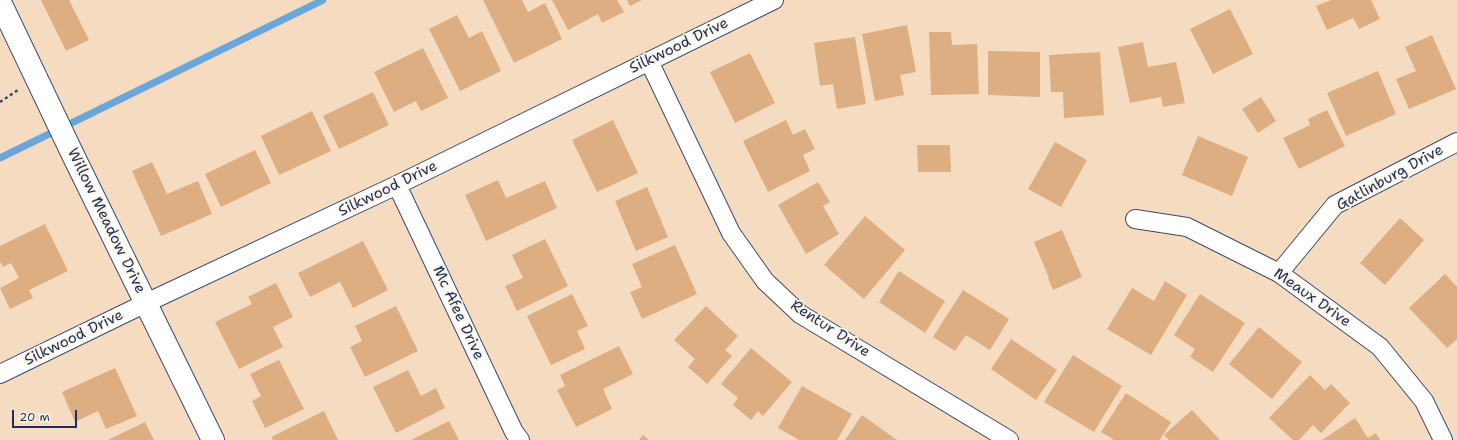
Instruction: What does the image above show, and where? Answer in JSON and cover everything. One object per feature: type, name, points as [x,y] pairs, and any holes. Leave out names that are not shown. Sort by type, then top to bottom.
[{"type":"street","name":"Silkwood Drive","points":[[0,374],[146,303],[397,185],[774,0]]},
{"type":"street","name":"Willow Meadow Drive","points":[[0,2],[212,440]]},
{"type":"street","name":"Rentur Drive","points":[[649,61],[731,233],[765,281],[800,314],[1009,440]]},
{"type":"street","name":"Gatlinburg Drive","points":[[1279,273],[1335,205],[1457,142]]},
{"type":"street","name":"Mc Afee Drive","points":[[397,185],[514,432],[520,440]]},
{"type":"street","name":"Meaux Drive","points":[[1135,219],[1187,227],[1279,273],[1380,348],[1424,401],[1443,440]]},
{"type":"path","points":[[0,102],[19,89]]},
{"type":"building","points":[[41,0],[69,0],[89,40],[66,51]]},
{"type":"building","points":[[483,0],[522,0],[528,12],[545,3],[562,39],[514,63]]},
{"type":"building","points":[[552,0],[617,0],[624,12],[602,23],[598,14],[568,30]]},
{"type":"building","points":[[627,0],[642,0],[630,6]]},
{"type":"building","points":[[1331,0],[1371,0],[1380,19],[1359,29],[1353,18],[1327,30],[1316,6]]},
{"type":"building","points":[[1230,9],[1253,54],[1213,74],[1190,29]]},
{"type":"building","points":[[457,15],[469,38],[482,31],[501,71],[460,91],[429,29]]},
{"type":"building","points":[[907,25],[916,72],[900,75],[904,95],[875,101],[862,34]]},
{"type":"building","points":[[929,32],[951,32],[952,45],[977,44],[979,94],[931,95]]},
{"type":"building","points":[[1432,35],[1456,89],[1409,109],[1396,79],[1416,71],[1405,47]]},
{"type":"building","points":[[855,37],[866,104],[837,109],[833,84],[820,86],[814,43]]},
{"type":"building","points":[[1143,42],[1148,67],[1176,62],[1185,103],[1163,107],[1161,97],[1130,103],[1118,47]]},
{"type":"building","points":[[423,48],[448,98],[421,111],[416,101],[394,112],[374,72]]},
{"type":"building","points":[[988,51],[1040,52],[1040,97],[988,95]]},
{"type":"building","points":[[1100,52],[1104,115],[1064,118],[1063,92],[1051,92],[1049,55]]},
{"type":"building","points":[[750,53],[775,103],[735,123],[710,72]]},
{"type":"building","points":[[1378,71],[1396,114],[1346,136],[1327,93]]},
{"type":"building","points":[[373,92],[389,125],[339,149],[323,116]]},
{"type":"building","points":[[1261,97],[1276,121],[1258,133],[1242,109]]},
{"type":"building","points":[[1327,110],[1345,146],[1299,169],[1283,138],[1310,125],[1308,119]]},
{"type":"building","points":[[312,111],[331,151],[279,175],[261,136]]},
{"type":"building","points":[[613,120],[638,173],[597,192],[572,140]]},
{"type":"building","points":[[786,120],[793,135],[805,129],[815,149],[803,155],[810,171],[768,192],[743,141]]},
{"type":"building","points":[[1198,136],[1248,157],[1232,196],[1182,175]]},
{"type":"building","points":[[1055,142],[1087,160],[1061,207],[1028,189]]},
{"type":"building","points":[[917,145],[950,145],[951,172],[918,172]]},
{"type":"building","points":[[255,150],[271,183],[221,207],[205,174]]},
{"type":"building","points":[[152,162],[167,194],[198,181],[212,214],[161,236],[132,171]]},
{"type":"building","points":[[498,180],[506,198],[545,181],[557,208],[486,241],[465,195]]},
{"type":"building","points":[[818,182],[830,202],[823,206],[839,234],[806,254],[778,205]]},
{"type":"building","points":[[647,187],[668,237],[636,251],[615,201]]},
{"type":"building","points":[[865,216],[905,250],[864,299],[824,265]]},
{"type":"building","points":[[1400,218],[1424,240],[1385,285],[1360,263]]},
{"type":"building","points":[[45,224],[68,271],[29,290],[33,298],[10,309],[0,288],[19,278],[11,263],[3,267],[0,262],[0,246]]},
{"type":"building","points":[[1062,230],[1082,277],[1053,290],[1034,242]]},
{"type":"building","points":[[545,239],[568,286],[517,311],[505,286],[523,278],[512,255]]},
{"type":"building","points":[[363,241],[388,290],[353,308],[340,282],[310,297],[298,273]]},
{"type":"building","points":[[675,245],[697,294],[642,319],[630,292],[642,287],[632,264]]},
{"type":"building","points":[[899,271],[945,301],[925,333],[879,302]]},
{"type":"building","points":[[1445,274],[1457,287],[1457,339],[1447,348],[1409,308]]},
{"type":"building","points":[[1165,281],[1187,295],[1151,355],[1107,329],[1132,288],[1154,301]]},
{"type":"building","points":[[276,283],[293,317],[273,327],[283,347],[239,369],[215,322],[252,304],[248,297]]},
{"type":"building","points":[[963,290],[1009,319],[990,350],[966,335],[955,351],[933,337]]},
{"type":"building","points":[[572,294],[588,326],[577,331],[585,349],[551,365],[527,316]]},
{"type":"building","points":[[1200,294],[1245,323],[1213,372],[1190,357],[1195,349],[1174,335]]},
{"type":"building","points":[[396,306],[418,351],[365,377],[350,347],[362,341],[355,326]]},
{"type":"building","points":[[706,306],[738,336],[725,350],[732,356],[707,384],[688,367],[695,359],[674,340]]},
{"type":"building","points":[[1259,327],[1302,362],[1272,399],[1229,364]]},
{"type":"building","points":[[1011,339],[1057,370],[1036,400],[991,369]]},
{"type":"building","points":[[619,346],[633,374],[603,389],[612,409],[576,427],[557,390],[565,386],[560,375]]},
{"type":"building","points":[[751,348],[792,382],[763,416],[758,411],[751,420],[733,405],[738,398],[721,384]]},
{"type":"building","points":[[1073,355],[1122,386],[1094,432],[1044,402]]},
{"type":"building","points":[[279,360],[304,409],[265,428],[252,401],[261,396],[250,374]]},
{"type":"building","points":[[115,368],[137,416],[106,429],[98,411],[75,422],[62,392]]},
{"type":"building","points":[[408,370],[421,396],[436,388],[445,408],[396,433],[373,387]]},
{"type":"building","points":[[1310,375],[1325,390],[1331,384],[1350,403],[1321,433],[1313,425],[1299,440],[1293,440],[1269,418]]},
{"type":"building","points":[[802,386],[852,414],[837,440],[799,440],[778,428]]},
{"type":"building","points":[[1126,393],[1171,422],[1160,440],[1114,440],[1101,432]]},
{"type":"building","points":[[1192,410],[1220,440],[1169,440],[1164,435]]},
{"type":"building","points":[[324,411],[338,440],[273,440],[271,437]]},
{"type":"building","points":[[862,415],[897,440],[845,440]]},
{"type":"building","points":[[1355,418],[1368,438],[1376,433],[1380,440],[1322,440]]},
{"type":"building","points":[[449,421],[459,440],[411,440]]},
{"type":"building","points":[[145,422],[154,440],[108,440]]},
{"type":"building","points":[[643,435],[649,440],[639,440]]},
{"type":"waterway","points":[[0,158],[323,0]]}]
